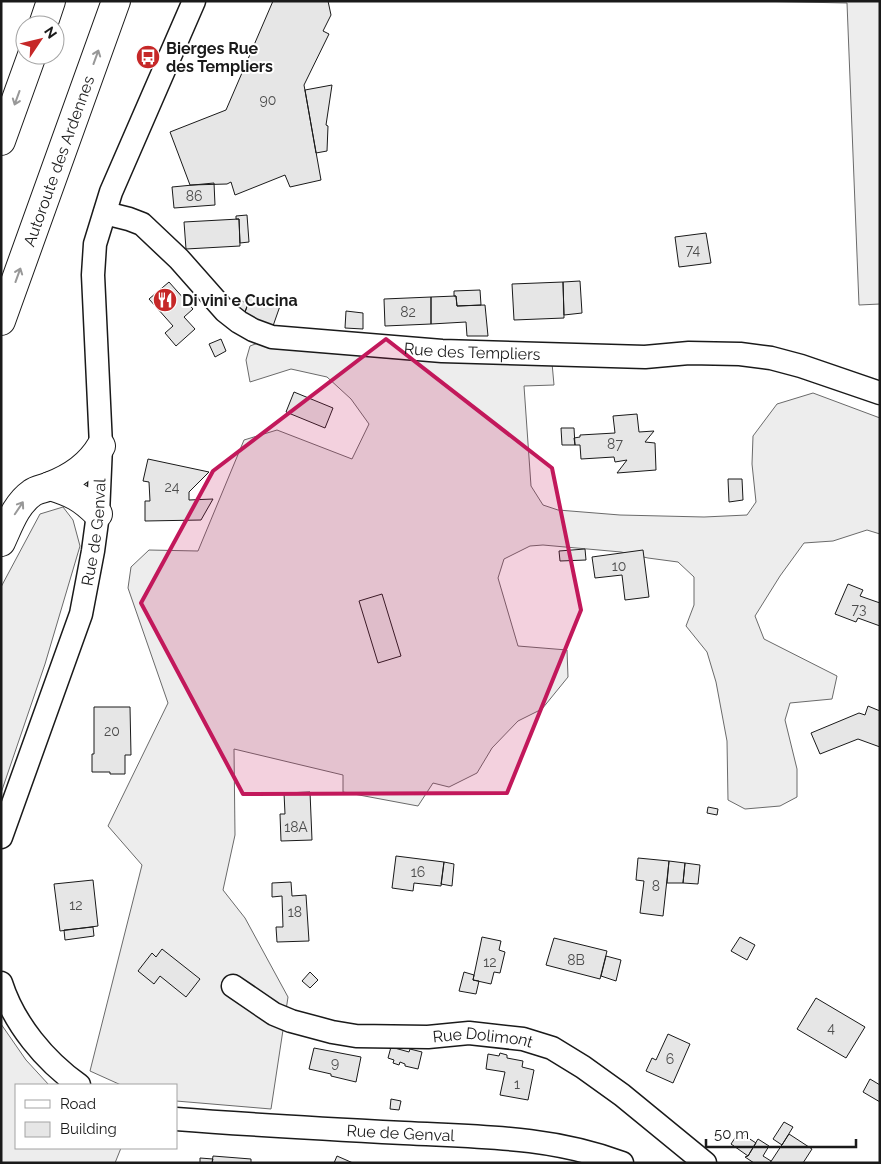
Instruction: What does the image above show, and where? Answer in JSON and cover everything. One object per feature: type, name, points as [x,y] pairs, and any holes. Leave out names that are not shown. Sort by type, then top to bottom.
[{"type":"highway","points":[[46,15],[51,1]]},
{"type":"highway","name":"Autoroute des Ardennes","points":[[1,321],[116,1]]},
{"type":"highway","points":[[1,141],[28,65]]},
{"type":"highway","points":[[1,542],[16,510],[26,498],[34,491],[50,486],[77,473],[94,457],[101,446]]},
{"type":"highway","points":[[50,486],[71,493],[85,501],[98,514]]},
{"type":"street","name":"Rue de Genval","points":[[1,837],[81,614],[98,514],[101,446],[92,275],[95,244],[111,192],[194,1]]},
{"type":"street","name":"Rue des Templiers","points":[[105,213],[142,224],[179,259],[225,310],[239,322],[272,337],[442,351],[645,357],[689,353],[740,354],[771,358],[801,366],[880,393]]},
{"type":"street","points":[[1,983],[16,1015],[29,1035],[49,1060],[78,1084]]},
{"type":"street","name":"Rue Dolimont","points":[[233,986],[274,1014],[291,1021],[332,1032],[356,1036],[428,1037],[469,1033],[523,1039],[552,1048],[583,1067],[622,1095],[705,1163]]},
{"type":"street","name":"Rue de Genval","points":[[178,1119],[322,1129],[525,1139],[570,1147],[622,1163]]},
{"type":"highlighted area","points":[[386,339],[552,468],[581,610],[507,793],[243,794],[141,603],[213,471]]},
{"type":"shaded area","points":[[752,1],[880,1],[880,304],[859,305],[847,3]]},
{"type":"shaded area","points":[[258,343],[386,358],[552,363],[554,385],[524,386],[531,486],[543,505],[558,510],[620,515],[704,517],[747,515],[756,502],[752,464],[753,436],[777,404],[813,393],[880,418],[880,534],[867,530],[833,541],[804,543],[780,576],[755,616],[764,639],[837,676],[832,699],[790,703],[785,720],[797,769],[797,797],[780,806],[745,809],[728,800],[727,741],[716,682],[707,652],[686,626],[694,605],[694,577],[678,562],[621,552],[543,545],[530,546],[504,559],[498,578],[518,646],[567,650],[568,677],[542,709],[518,721],[492,748],[477,773],[449,787],[433,783],[418,806],[343,792],[343,775],[234,749],[235,835],[223,890],[245,918],[288,997],[271,1109],[178,1101],[178,1084],[119,1084],[90,1071],[142,865],[108,826],[168,703],[128,588],[131,567],[149,550],[198,551],[244,440],[277,430],[352,459],[369,424],[351,399],[327,377],[291,369],[250,382],[246,360],[250,346]]},
{"type":"shaded area","points":[[63,507],[73,520],[80,546],[45,664],[1,793],[1,587],[40,514]]},
{"type":"shaded area","points":[[1,1024],[26,1060],[48,1084],[15,1084],[15,1149],[121,1149],[115,1163],[1,1163]]},
{"type":"building","points":[[273,1],[328,1],[331,15],[323,31],[329,34],[304,85],[321,180],[290,187],[285,175],[235,195],[231,182],[227,184],[190,185],[170,132],[226,110]]},
{"type":"building","points":[[332,85],[326,125],[328,126],[327,151],[316,153],[305,90]]},
{"type":"building","points":[[214,183],[215,205],[174,208],[172,187]]},
{"type":"building","points":[[247,215],[249,242],[240,243],[239,219],[236,219],[236,216]]},
{"type":"building","points":[[239,219],[240,246],[186,249],[184,222]]},
{"type":"building","points":[[706,233],[711,263],[679,267],[675,237]]},
{"type":"building","points":[[580,281],[582,313],[564,315],[563,282]]},
{"type":"building","points":[[169,282],[193,309],[184,317],[195,329],[176,346],[165,333],[173,326],[149,299]]},
{"type":"building","points":[[563,282],[564,318],[514,320],[512,284]]},
{"type":"building","points":[[480,290],[481,305],[457,306],[454,291]]},
{"type":"building","points":[[251,294],[280,306],[273,326],[244,315]]},
{"type":"building","points":[[456,296],[457,306],[485,305],[488,336],[467,336],[466,322],[431,324],[431,297]]},
{"type":"building","points":[[431,297],[431,324],[385,326],[384,299]]},
{"type":"building","points":[[238,299],[248,304],[244,315],[233,309]]},
{"type":"building","points":[[346,311],[363,313],[363,329],[345,328]]},
{"type":"building","points":[[221,339],[226,351],[215,357],[209,344]]},
{"type":"building","points":[[294,392],[333,408],[325,428],[286,412]]},
{"type":"building","points":[[637,414],[639,432],[654,431],[645,442],[655,443],[656,470],[617,473],[627,460],[615,462],[614,457],[581,459],[580,445],[575,445],[574,438],[580,437],[580,435],[615,433],[613,416]]},
{"type":"building","points":[[561,428],[574,428],[575,445],[562,445]]},
{"type":"building","points":[[148,459],[209,472],[189,492],[189,500],[213,499],[201,520],[145,521],[145,501],[150,501],[149,482],[143,481]]},
{"type":"building","points":[[728,479],[742,479],[743,500],[729,502]]},
{"type":"building","points":[[585,549],[586,560],[560,561],[559,551]]},
{"type":"building","points":[[643,550],[649,597],[625,600],[622,575],[595,578],[592,557]]},
{"type":"building","points":[[848,584],[863,590],[860,596],[880,603],[880,626],[858,618],[856,622],[835,614]]},
{"type":"building","points":[[382,594],[401,656],[378,663],[359,601]]},
{"type":"building","points":[[868,706],[880,711],[880,747],[858,739],[820,754],[811,733],[859,713],[865,715]]},
{"type":"building","points":[[94,707],[130,707],[131,755],[125,755],[125,774],[92,772]]},
{"type":"building","points":[[310,792],[312,840],[281,841],[280,814],[285,814],[284,793]]},
{"type":"building","points":[[708,807],[718,809],[717,815],[707,813]]},
{"type":"building","points":[[396,856],[444,862],[441,886],[414,883],[413,891],[392,888]]},
{"type":"building","points":[[638,858],[669,861],[663,916],[640,913],[644,881],[636,880]]},
{"type":"building","points":[[669,861],[685,863],[683,883],[667,883]]},
{"type":"building","points":[[444,862],[454,864],[452,886],[441,884]]},
{"type":"building","points":[[685,863],[700,865],[698,884],[683,883]]},
{"type":"building","points":[[93,880],[98,926],[60,931],[54,884]]},
{"type":"building","points":[[291,882],[292,896],[306,895],[309,941],[277,942],[276,927],[283,927],[282,896],[272,897],[272,883]]},
{"type":"building","points":[[93,927],[94,936],[65,940],[64,930]]},
{"type":"building","points":[[482,937],[501,941],[499,950],[505,952],[500,973],[494,972],[491,984],[473,980]]},
{"type":"building","points":[[740,937],[755,945],[747,960],[731,951]]},
{"type":"building","points":[[554,938],[607,951],[600,979],[546,965]]},
{"type":"building","points":[[162,949],[200,979],[186,997],[160,976],[154,984],[138,971],[152,953],[156,957]]},
{"type":"building","points":[[606,956],[621,960],[616,981],[601,976]]},
{"type":"building","points":[[310,972],[318,980],[310,988],[302,981]]},
{"type":"building","points":[[464,972],[474,975],[473,980],[479,981],[476,994],[459,991]]},
{"type":"building","points":[[816,998],[865,1027],[846,1058],[797,1029]]},
{"type":"building","points":[[668,1034],[690,1044],[673,1083],[646,1071],[652,1058],[656,1060]]},
{"type":"building","points":[[391,1047],[409,1052],[410,1049],[422,1052],[418,1069],[405,1066],[405,1064],[400,1062],[399,1065],[393,1063],[394,1060],[388,1058]]},
{"type":"building","points":[[314,1048],[361,1057],[356,1082],[309,1069]]},
{"type":"building","points":[[500,1053],[507,1055],[507,1058],[523,1061],[522,1067],[534,1070],[528,1100],[500,1095],[505,1072],[486,1069],[488,1054],[499,1056]]},
{"type":"building","points":[[870,1079],[880,1085],[880,1102],[863,1092]]},
{"type":"building","points":[[391,1099],[401,1101],[399,1110],[390,1109]]},
{"type":"building","points":[[784,1122],[793,1127],[782,1145],[773,1139]]},
{"type":"building","points":[[739,1132],[756,1143],[748,1156],[731,1144]]},
{"type":"building","points":[[789,1134],[812,1149],[803,1163],[770,1163]]},
{"type":"building","points":[[758,1139],[769,1146],[763,1156],[771,1161],[770,1163],[754,1163],[745,1157],[748,1156]]},
{"type":"building","points":[[213,1156],[251,1159],[251,1163],[212,1163]]},
{"type":"building","points":[[337,1156],[353,1163],[334,1163]]},
{"type":"building","points":[[200,1158],[213,1159],[212,1163],[200,1163]]},
{"type":"place","name":"Bierges Rue des Templiers","points":[[148,57]]},
{"type":"place","name":"Di vini e Cucina","points":[[165,300]]}]
